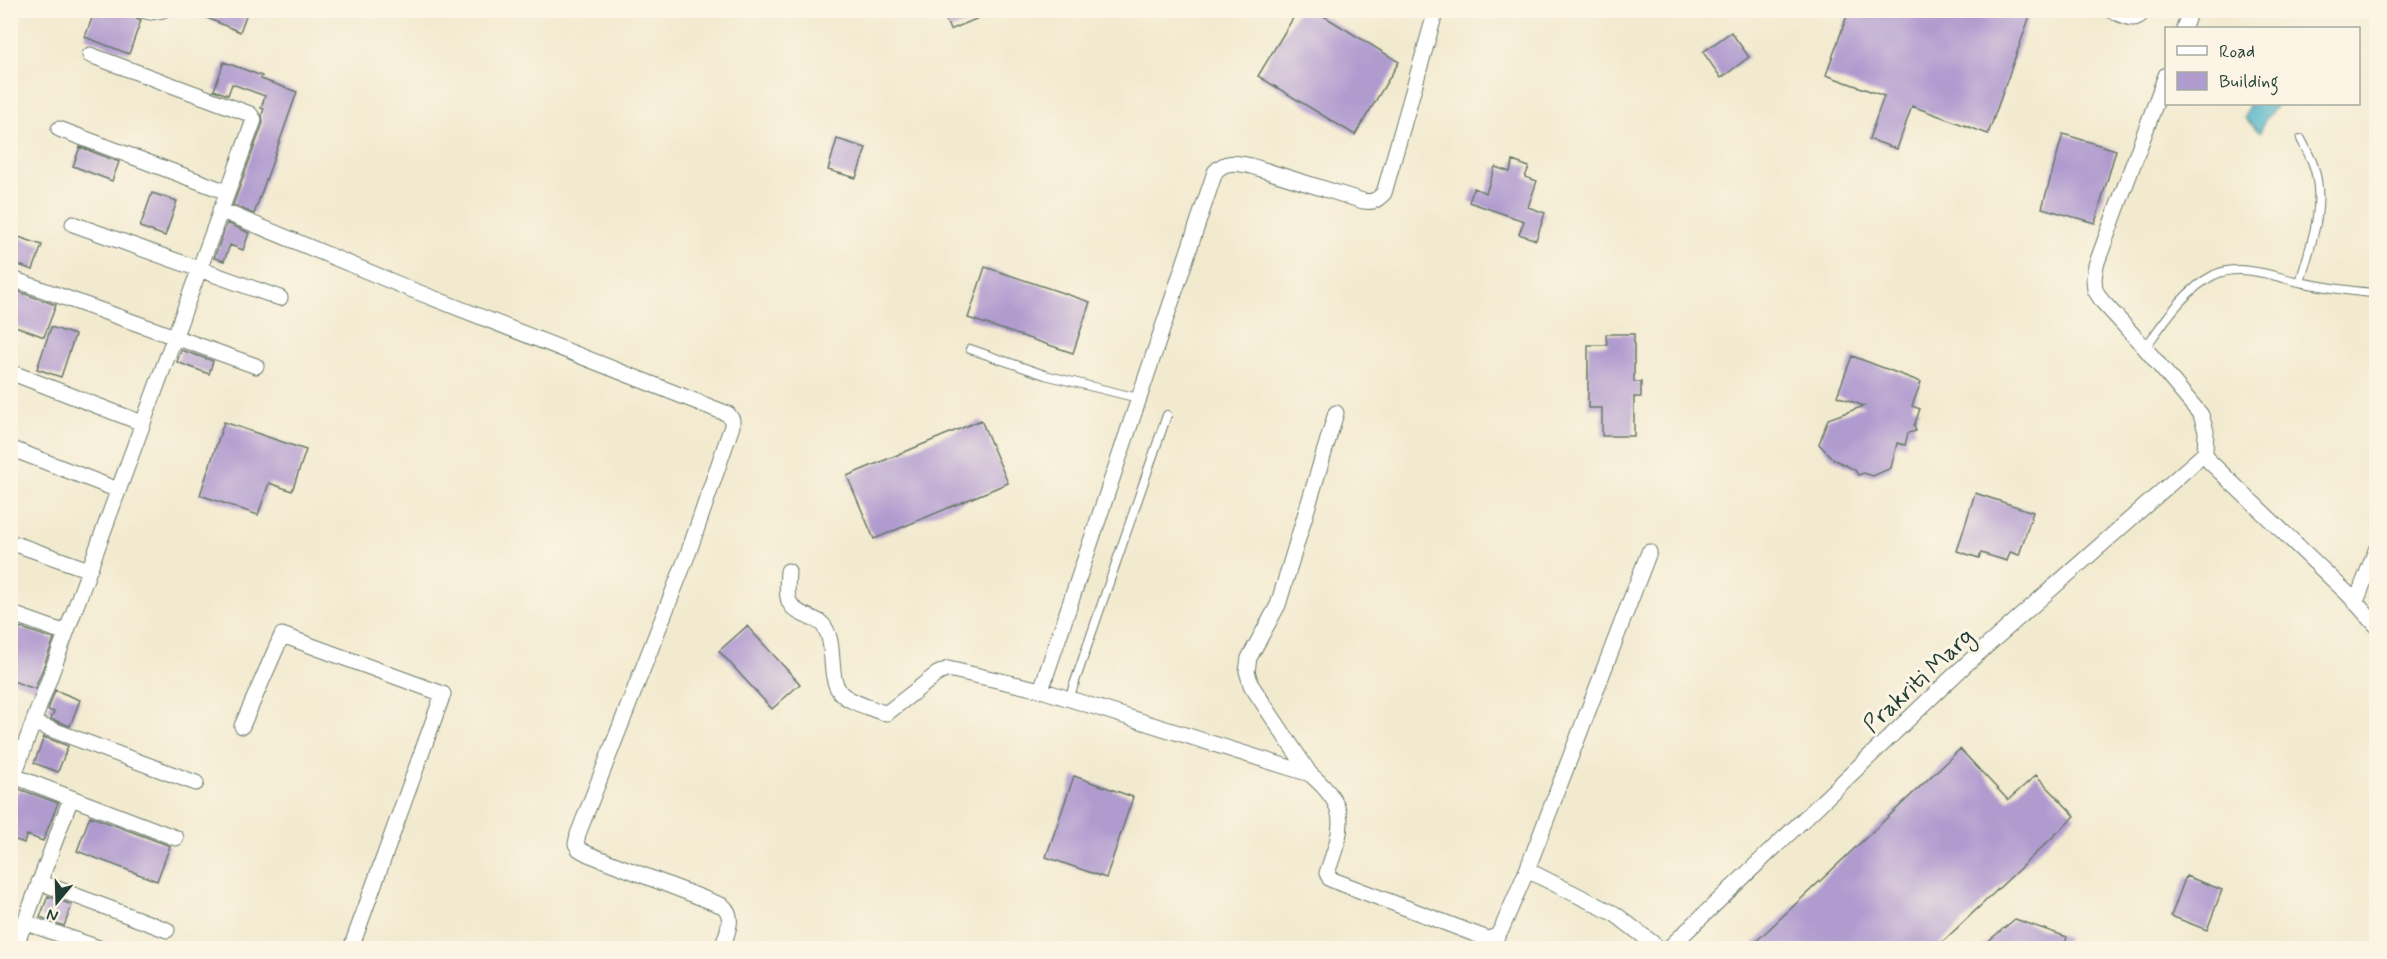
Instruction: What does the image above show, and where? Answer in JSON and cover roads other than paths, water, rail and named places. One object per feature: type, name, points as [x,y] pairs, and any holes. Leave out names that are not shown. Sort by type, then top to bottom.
[{"type":"street","points":[[141,10],[150,12],[163,10]]},
{"type":"street","points":[[2110,10],[2135,19],[2141,17],[2144,10]]},
{"type":"street","points":[[2184,27],[2190,10]]},
{"type":"street","points":[[1041,690],[1215,172],[1225,164],[1234,162],[1363,201],[1375,201],[1384,193],[1432,12]]},
{"type":"street","points":[[90,55],[253,116],[253,124],[12,781],[71,798],[176,838]]},
{"type":"street","points":[[2165,78],[2096,265],[2095,290],[2102,301],[2201,414],[2206,431],[2205,453],[2214,468],[2356,602],[2376,625]]},
{"type":"street","points":[[58,129],[227,192]]},
{"type":"street","points":[[220,210],[420,293],[731,417],[732,426],[693,541],[576,844],[579,849],[588,854],[723,906],[730,914],[730,918],[722,948]]},
{"type":"street","points":[[73,224],[280,298]]},
{"type":"street","points":[[10,279],[256,366]]},
{"type":"street","points":[[10,372],[142,423]]},
{"type":"street","points":[[1336,413],[1275,614],[1253,648],[1247,665],[1251,685],[1310,774],[1335,801],[1341,816],[1341,827],[1327,873],[1330,879],[1488,939],[1497,936],[1527,870],[1649,552]]},
{"type":"street","points":[[10,448],[118,490]]},
{"type":"street","name":"Prakriti Marg","points":[[1669,948],[1963,667],[2205,453]]},
{"type":"street","points":[[10,542],[89,570]]},
{"type":"street","points":[[2356,602],[2376,550]]},
{"type":"street","points":[[788,571],[788,600],[793,610],[817,620],[824,626],[830,640],[836,685],[840,692],[881,712],[887,712],[937,674],[948,669],[1041,690],[1310,774]]},
{"type":"street","points":[[10,613],[66,633]]},
{"type":"street","points":[[242,726],[282,635],[443,694],[351,948]]},
{"type":"street","points":[[34,723],[196,783]]},
{"type":"street","points":[[15,948],[71,798]]},
{"type":"street","points":[[1527,870],[1615,914],[1659,948]]},
{"type":"street","points":[[39,882],[167,930]]},
{"type":"street","points":[[24,922],[99,948]]},
{"type":"lane","points":[[2300,282],[2315,227],[2320,195],[2313,164],[2301,139]]},
{"type":"lane","points":[[2145,348],[2189,293],[2213,275],[2237,270],[2360,293],[2376,293]]},
{"type":"lane","points":[[970,349],[1045,375],[1138,398]]},
{"type":"lane","points":[[1070,699],[1167,415]]},
{"type":"water","points":[[2249,105],[2277,105],[2265,120],[2260,133],[2245,118]]}]
